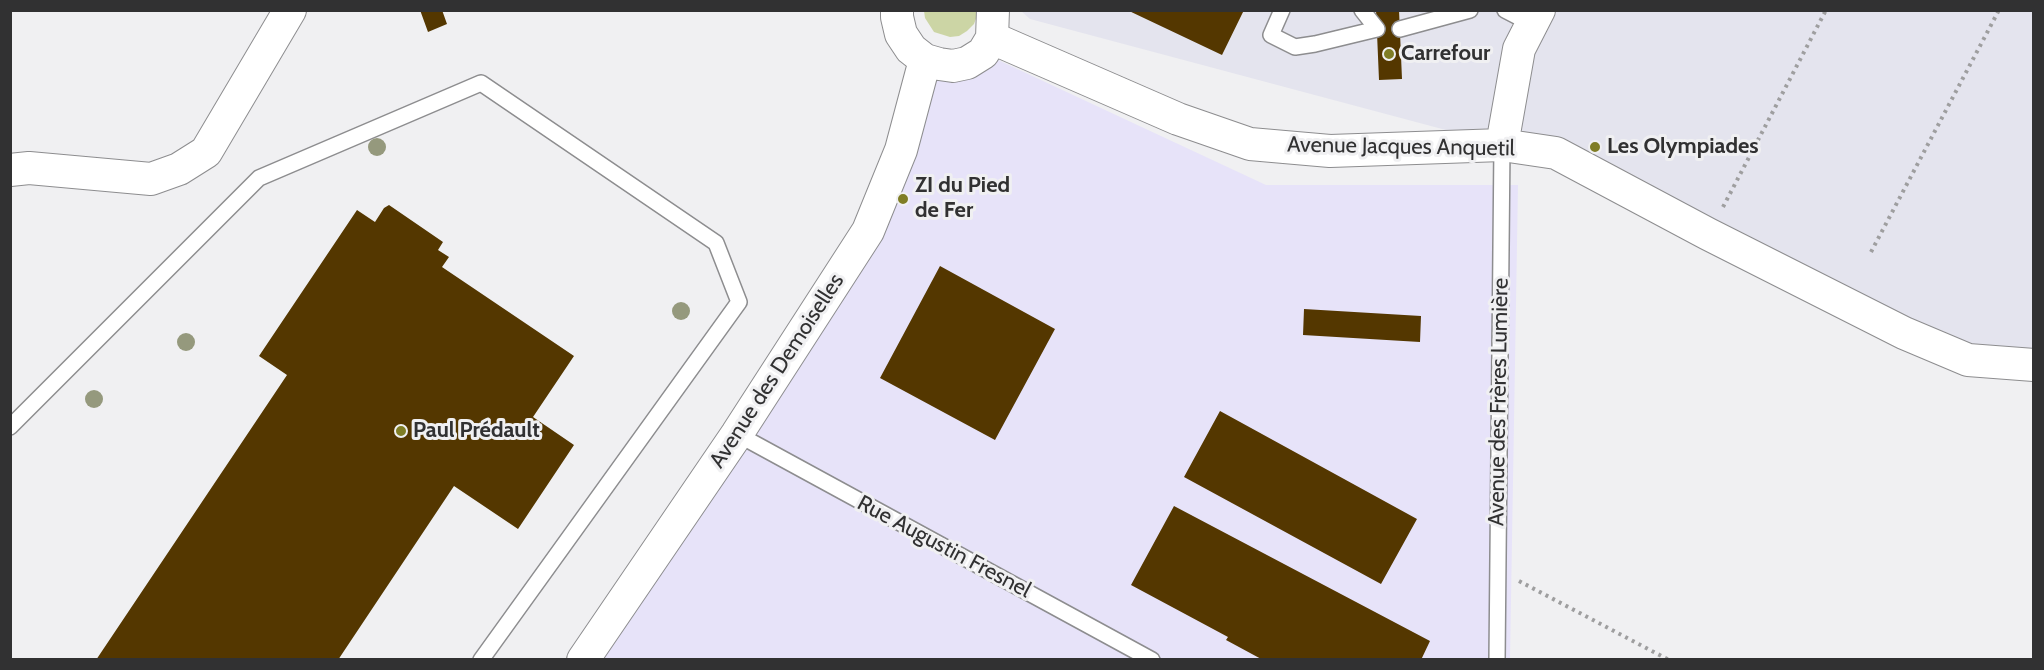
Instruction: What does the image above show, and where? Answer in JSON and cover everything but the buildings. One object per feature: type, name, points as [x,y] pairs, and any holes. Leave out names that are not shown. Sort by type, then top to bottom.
[{"type":"street","points":[[10,170],[29,168],[151,179],[179,170],[206,152],[290,10]]},
{"type":"street","points":[[897,10],[901,34],[911,49],[925,60],[939,64],[953,66],[967,63],[983,53],[993,24]]},
{"type":"street","points":[[1502,145],[1525,15]]},
{"type":"street","name":"Avenue Jacques Anquetil","points":[[993,24],[1178,119],[1250,144],[1330,151],[1502,145],[1556,153],[1708,234],[1904,333],[1968,360],[2034,366]]},
{"type":"street","name":"Avenue des Demoiselles","points":[[583,660],[736,434],[868,231],[901,150],[925,60]]},
{"type":"lane","points":[[1282,10],[1271,36],[1295,47],[1377,29],[1362,10]]},
{"type":"lane","points":[[1400,29],[1470,10]]},
{"type":"lane","points":[[10,427],[259,178],[481,83],[716,243],[739,302],[481,660]]},
{"type":"lane","name":"Avenue des Frères Lumière","points":[[1497,660],[1502,145]]},
{"type":"lane","name":"Rue Augustin Fresnel","points":[[736,434],[1152,660]]},
{"type":"path","points":[[1708,234],[1826,10]]},
{"type":"path","points":[[1871,252],[2000,10]]},
{"type":"path","points":[[1498,569],[1669,660]]},
{"type":"shaded area","points":[[1021,11],[2033,11],[2033,365],[1970,360],[1708,234],[1502,145],[1030,19]]},
{"type":"shaded area","points":[[983,53],[1266,185],[1518,185],[1510,659],[583,660],[868,231],[925,60]]},
{"type":"green space","points":[[924,11],[977,11],[977,16],[974,24],[967,31],[959,36],[950,37],[934,32],[925,18]]},
{"type":"place","name":"Carrefour","points":[[1389,54]]},
{"type":"place","name":"Les Olympiades","points":[[1595,147]]},
{"type":"place","name":"ZI du Pied de Fer","points":[[903,199]]},
{"type":"place","name":"Paul Prédault","points":[[401,431]]}]
